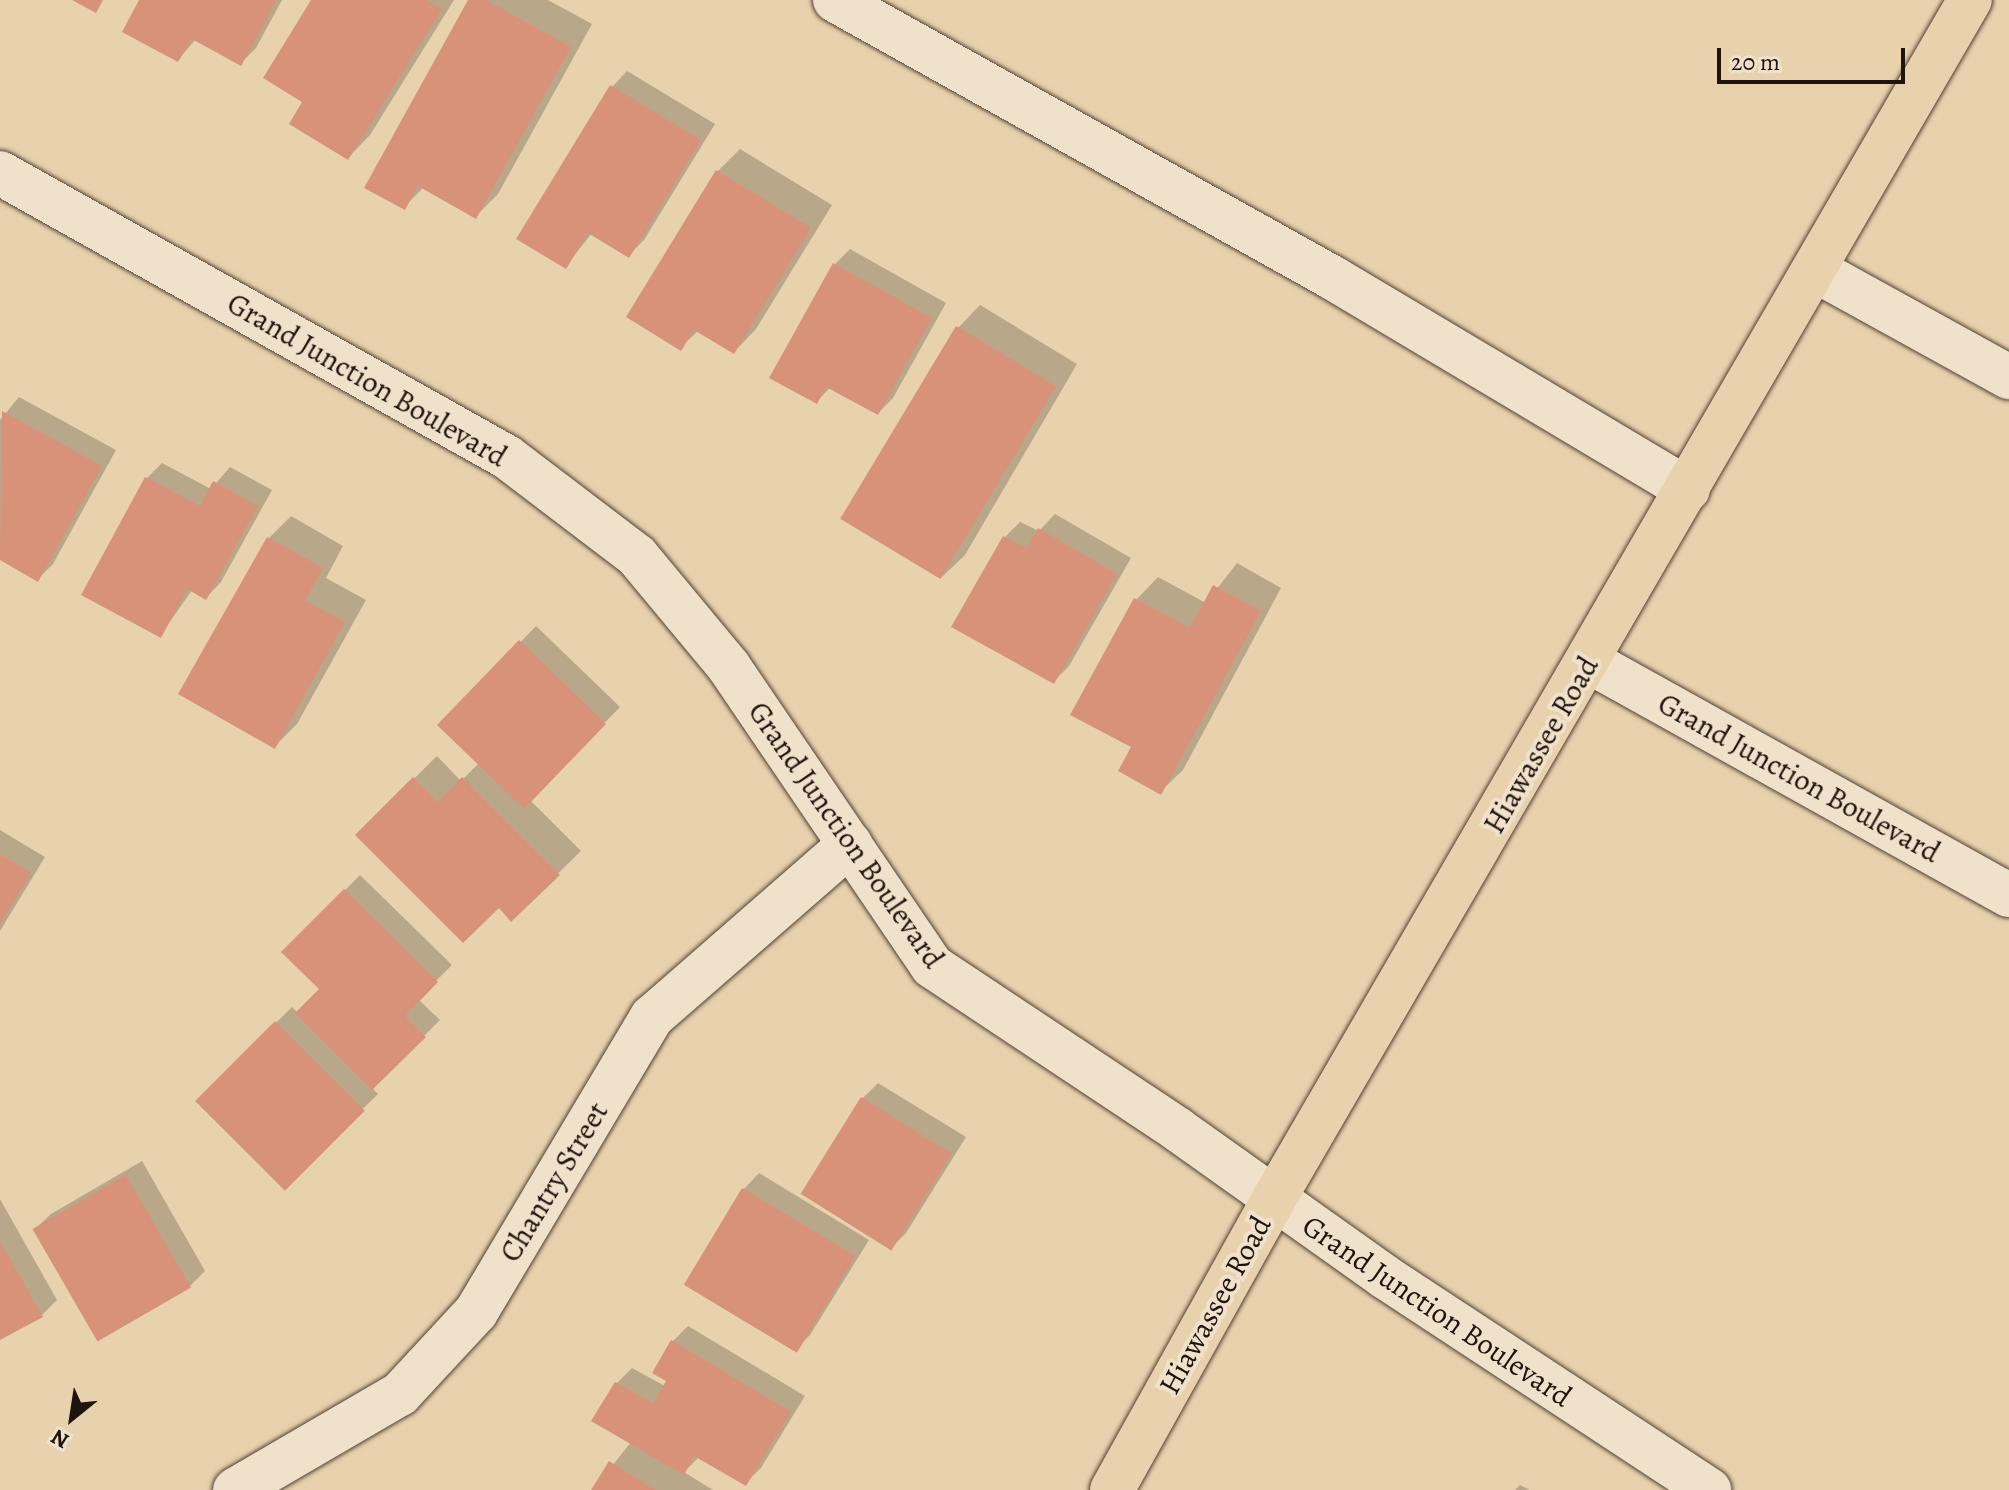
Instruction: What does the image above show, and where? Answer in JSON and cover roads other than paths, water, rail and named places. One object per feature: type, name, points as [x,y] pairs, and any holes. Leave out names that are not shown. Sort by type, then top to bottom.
[{"type":"main road","name":"Hiawassee Road","points":[[1112,1490],[1274,1199],[1590,662],[1970,0]]},
{"type":"street","points":[[835,0],[1333,278],[1688,490]]},
{"type":"street","name":"Grand Junction Boulevard","points":[[0,173],[507,457],[637,556],[729,667],[932,966],[1648,1455],[1709,1490]]},
{"type":"street","points":[[1815,270],[2009,377]]},
{"type":"street","name":"Grand Junction Boulevard","points":[[1590,662],[2009,895]]},
{"type":"street","name":"Chantry Street","points":[[235,1490],[400,1394],[476,1312],[652,1017],[850,844]]}]
